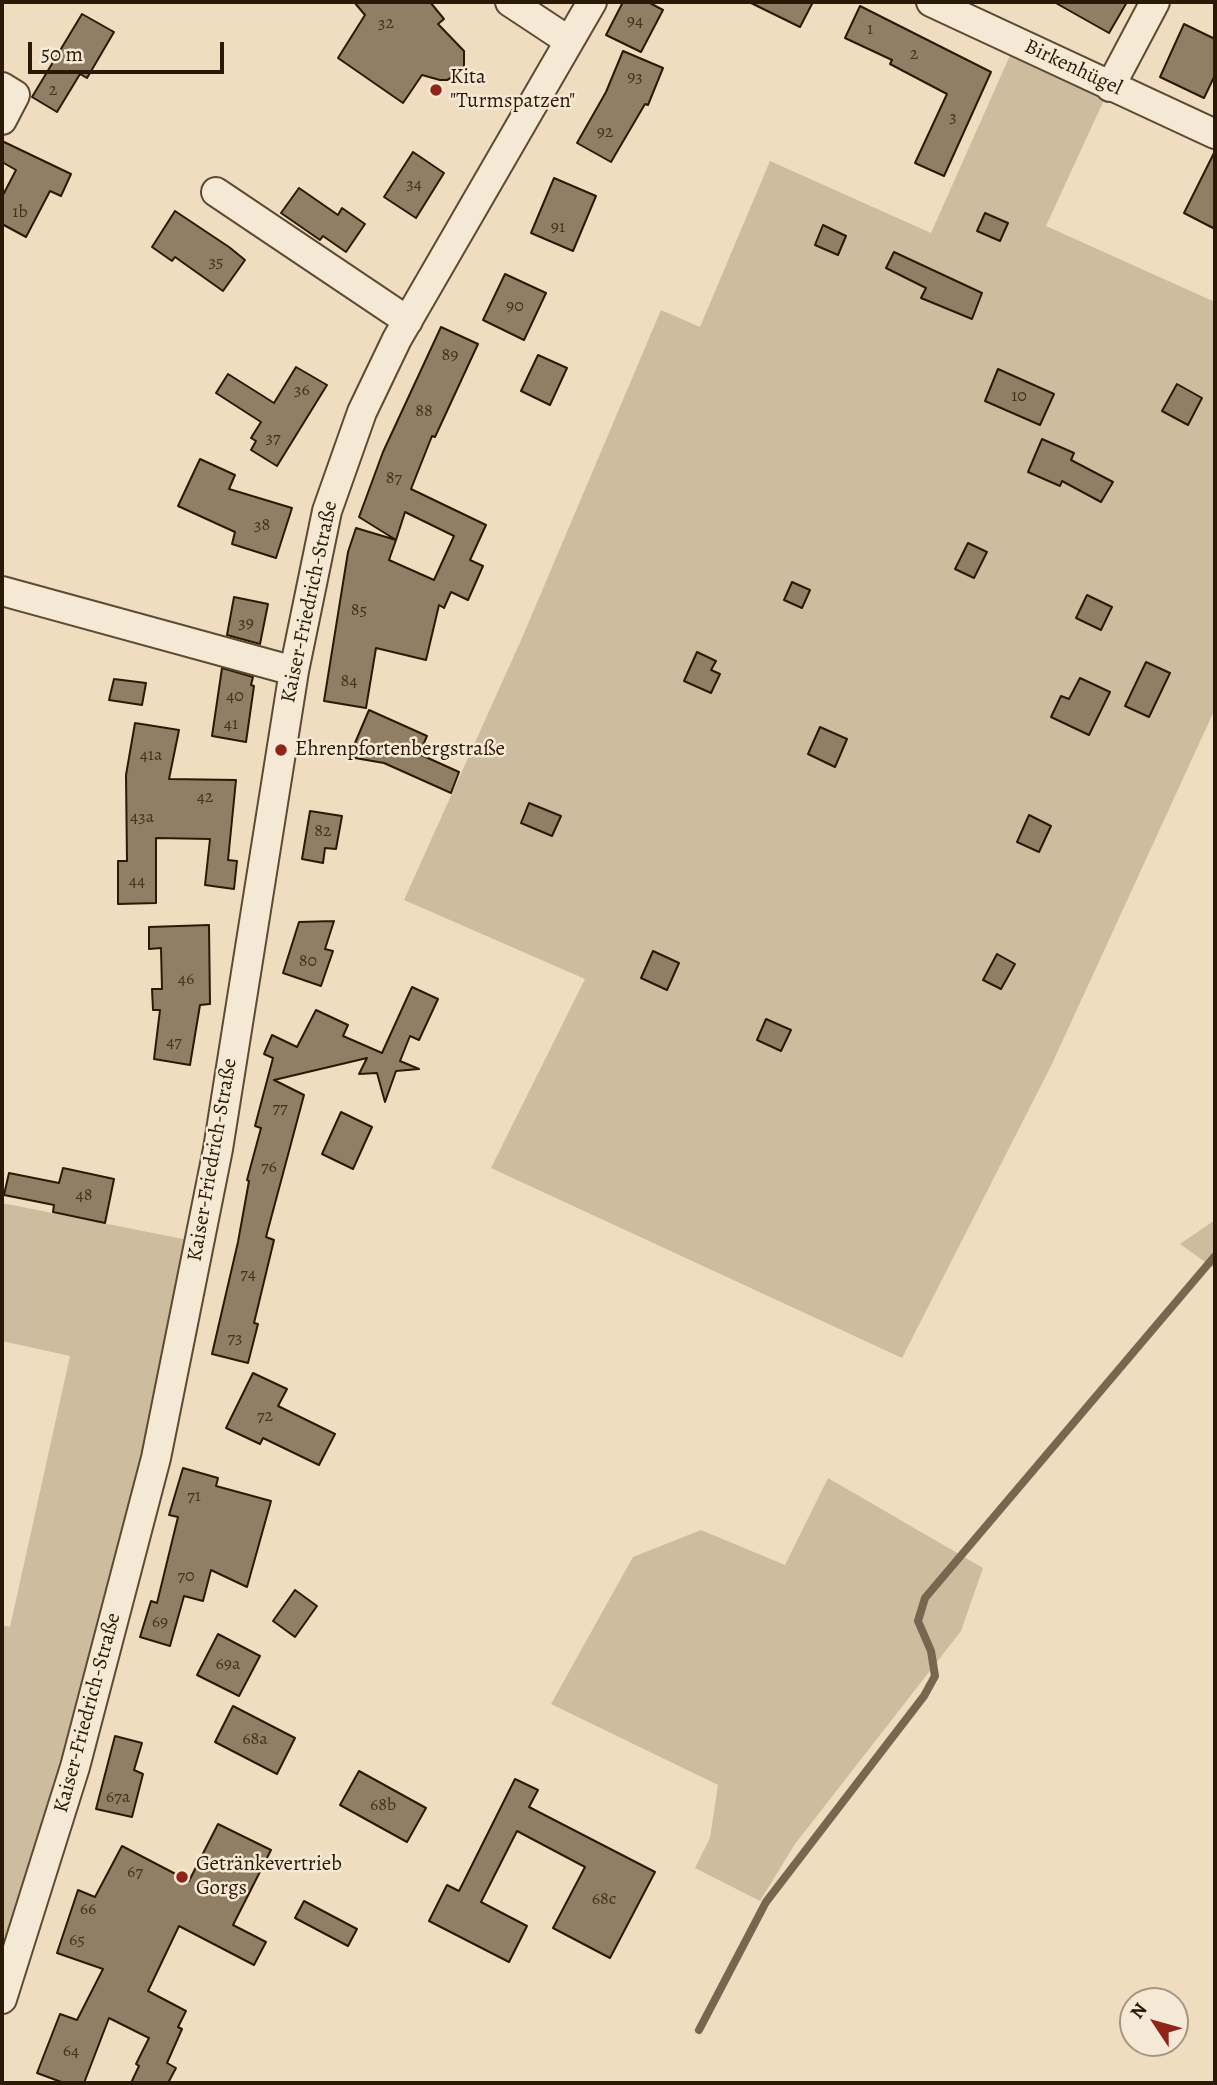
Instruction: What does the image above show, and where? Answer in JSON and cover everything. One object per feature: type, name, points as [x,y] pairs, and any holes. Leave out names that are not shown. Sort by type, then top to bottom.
[{"type":"street","points":[[510,2],[569,41]]},
{"type":"street","name":"Kaiser-Friedrich-Straße","points":[[2,1999],[75,1767],[156,1458],[218,1149],[294,671],[317,553],[343,463],[362,412],[408,321],[592,2]]},
{"type":"street","name":"Birkenhügel","points":[[932,2],[1215,134]]},
{"type":"street","points":[[1110,87],[1154,2]]},
{"type":"street","points":[[2,120],[8,91]]},
{"type":"street","points":[[216,192],[408,321]]},
{"type":"street","points":[[2,591],[294,671]]},
{"type":"shaded area","points":[[1016,42],[1110,87],[1046,226],[1215,302],[1215,709],[1051,1066],[902,1358],[491,1168],[585,979],[404,900],[522,638],[661,310],[700,327],[770,161],[931,233]]},
{"type":"shaded area","points":[[2,1203],[188,1240],[130,1510],[77,1717],[2,1968],[2,1625],[10,1627],[70,1356],[2,1341]]},
{"type":"shaded area","points":[[1215,1220],[1215,1269],[1180,1244]]},
{"type":"shaded area","points":[[828,1478],[983,1568],[961,1631],[795,1844],[760,1901],[695,1868],[710,1838],[718,1785],[551,1704],[633,1557],[701,1530],[785,1565]]},
{"type":"building","points":[[354,2],[430,2],[444,19],[438,24],[464,51],[464,66],[460,73],[447,80],[422,75],[403,103],[338,58],[365,15]]},
{"type":"building","points":[[623,2],[648,2],[663,10],[641,52],[606,35]]},
{"type":"building","points":[[749,2],[813,2],[800,27]]},
{"type":"building","points":[[1054,2],[1127,2],[1109,33]]},
{"type":"building","points":[[860,6],[991,72],[944,176],[915,163],[947,94],[890,64],[892,60],[845,38]]},
{"type":"building","points":[[82,14],[114,32],[87,78],[80,74],[57,112],[32,97]]},
{"type":"building","points":[[1184,24],[1215,39],[1215,75],[1204,98],[1160,77]]},
{"type":"building","points":[[623,51],[663,68],[648,105],[645,104],[611,162],[577,143],[606,92]]},
{"type":"building","points":[[2,141],[71,174],[61,196],[50,191],[26,237],[2,224],[2,197],[16,170],[2,162]]},
{"type":"building","points":[[1215,151],[1215,229],[1184,213]]},
{"type":"building","points":[[413,152],[444,173],[416,218],[384,197]]},
{"type":"building","points":[[554,178],[596,196],[573,251],[531,233]]},
{"type":"building","points":[[299,188],[338,215],[342,208],[365,224],[346,252],[323,236],[320,240],[281,213]]},
{"type":"building","points":[[175,211],[245,260],[223,291],[175,257],[172,261],[152,247]]},
{"type":"building","points":[[985,213],[1008,223],[1000,241],[977,231]]},
{"type":"building","points":[[823,225],[846,236],[838,255],[815,245]]},
{"type":"building","points":[[894,252],[982,293],[972,319],[921,298],[926,288],[886,268]]},
{"type":"building","points":[[505,274],[546,293],[524,340],[483,320]]},
{"type":"building","points":[[441,327],[478,344],[435,437],[432,436],[411,489],[486,525],[470,560],[483,566],[468,600],[451,592],[444,608],[439,605],[426,660],[376,648],[366,708],[324,701],[348,552],[356,528],[396,540],[359,517],[383,452]],"holes":[[[405,512],[454,536],[434,580],[389,560]]]},
{"type":"building","points":[[538,355],[567,368],[550,405],[521,391]]},
{"type":"building","points":[[296,367],[327,385],[277,466],[251,450],[256,441],[251,438],[261,422],[216,393],[228,374],[274,403]]},
{"type":"building","points":[[998,369],[1054,394],[1040,425],[985,401]]},
{"type":"building","points":[[1177,384],[1202,398],[1188,425],[1162,411]]},
{"type":"building","points":[[1042,439],[1074,453],[1071,460],[1113,482],[1101,502],[1062,481],[1060,486],[1028,472]]},
{"type":"building","points":[[200,459],[235,475],[229,489],[292,508],[276,558],[232,544],[235,532],[178,506]]},
{"type":"building","points":[[968,543],[987,552],[974,578],[955,569]]},
{"type":"building","points":[[792,582],[810,590],[802,608],[784,600]]},
{"type":"building","points":[[1087,595],[1112,607],[1101,630],[1076,618]]},
{"type":"building","points":[[234,597],[268,604],[260,644],[227,635]]},
{"type":"building","points":[[697,652],[716,661],[711,670],[720,674],[711,693],[684,681]]},
{"type":"building","points":[[1146,662],[1170,673],[1149,717],[1125,706]]},
{"type":"building","points":[[222,668],[253,677],[246,742],[212,736]]},
{"type":"building","points":[[1080,678],[1110,692],[1089,735],[1051,717],[1061,696],[1069,699]]},
{"type":"building","points":[[114,679],[146,683],[142,705],[109,700]]},
{"type":"building","points":[[369,710],[427,736],[419,754],[459,772],[451,793],[384,763],[349,757]]},
{"type":"building","points":[[135,723],[179,730],[169,779],[236,780],[228,860],[237,861],[234,889],[205,885],[210,839],[156,838],[156,903],[118,904],[118,861],[127,861],[126,775]]},
{"type":"building","points":[[820,727],[847,739],[835,767],[808,754]]},
{"type":"building","points":[[529,803],[561,816],[552,836],[521,823]]},
{"type":"building","points":[[310,811],[342,816],[336,849],[325,848],[323,863],[302,859]]},
{"type":"building","points":[[1029,815],[1051,826],[1039,852],[1017,842]]},
{"type":"building","points":[[334,921],[325,949],[333,951],[321,986],[283,973],[299,922]]},
{"type":"building","points":[[209,925],[210,1004],[200,1005],[190,1065],[154,1059],[160,1010],[153,1010],[152,989],[162,989],[161,948],[149,949],[149,927]]},
{"type":"building","points":[[653,951],[679,963],[667,990],[641,978]]},
{"type":"building","points":[[997,954],[1015,964],[1001,989],[983,980]]},
{"type":"building","points":[[412,987],[438,999],[419,1040],[410,1036],[400,1061],[419,1069],[396,1071],[385,1102],[377,1073],[359,1074],[367,1058],[274,1080],[304,1095],[266,1237],[274,1240],[254,1323],[258,1324],[248,1363],[212,1354],[238,1242],[249,1181],[247,1180],[261,1128],[255,1126],[273,1058],[264,1054],[272,1035],[297,1047],[316,1010],[348,1025],[343,1036],[382,1053]]},
{"type":"building","points":[[766,1019],[791,1030],[781,1051],[757,1040]]},
{"type":"building","points":[[341,1112],[372,1127],[353,1169],[322,1154]]},
{"type":"building","points":[[63,1168],[114,1179],[105,1223],[53,1212],[54,1205],[4,1195],[9,1173],[59,1183]]},
{"type":"building","points":[[253,1373],[287,1389],[278,1406],[335,1434],[319,1465],[263,1438],[260,1444],[226,1428]]},
{"type":"building","points":[[183,1468],[218,1478],[216,1486],[271,1501],[247,1587],[211,1570],[203,1601],[184,1596],[170,1646],[140,1637],[151,1601],[157,1603],[178,1517],[169,1515]]},
{"type":"building","points":[[295,1590],[317,1606],[295,1637],[273,1621]]},
{"type":"building","points":[[218,1634],[260,1656],[239,1696],[197,1675]]},
{"type":"building","points":[[233,1706],[295,1738],[277,1774],[215,1742]]},
{"type":"building","points":[[115,1736],[142,1743],[134,1770],[143,1774],[132,1817],[96,1809]]},
{"type":"building","points":[[359,1771],[426,1808],[407,1842],[340,1805]]},
{"type":"building","points":[[515,1779],[538,1790],[529,1807],[655,1872],[610,1958],[553,1928],[585,1867],[517,1831],[481,1902],[527,1926],[509,1962],[429,1921],[447,1885],[459,1891]]},
{"type":"building","points":[[218,1824],[271,1850],[233,1925],[266,1942],[254,1965],[179,1926],[148,1991],[186,2011],[178,2027],[182,2029],[167,2063],[176,2068],[168,2083],[131,2083],[139,2066],[136,2064],[149,2038],[109,2018],[84,2083],[64,2083],[37,2073],[60,2014],[77,2020],[103,1969],[57,1953],[78,1890],[95,1897],[122,1846],[189,1881]]},
{"type":"building","points":[[304,1901],[357,1929],[348,1946],[295,1918]]},
{"type":"waterway","points":[[699,2030],[766,1902],[924,1696],[935,1676],[931,1651],[918,1621],[925,1598],[1215,1256]]},
{"type":"place","name":"Kita \"Turmspatzen\"","points":[[436,90]]},
{"type":"place","name":"Ehrenpfortenbergstraße","points":[[281,750]]},
{"type":"place","name":"Getränkevertrieb Gorgs","points":[[182,1877]]}]
